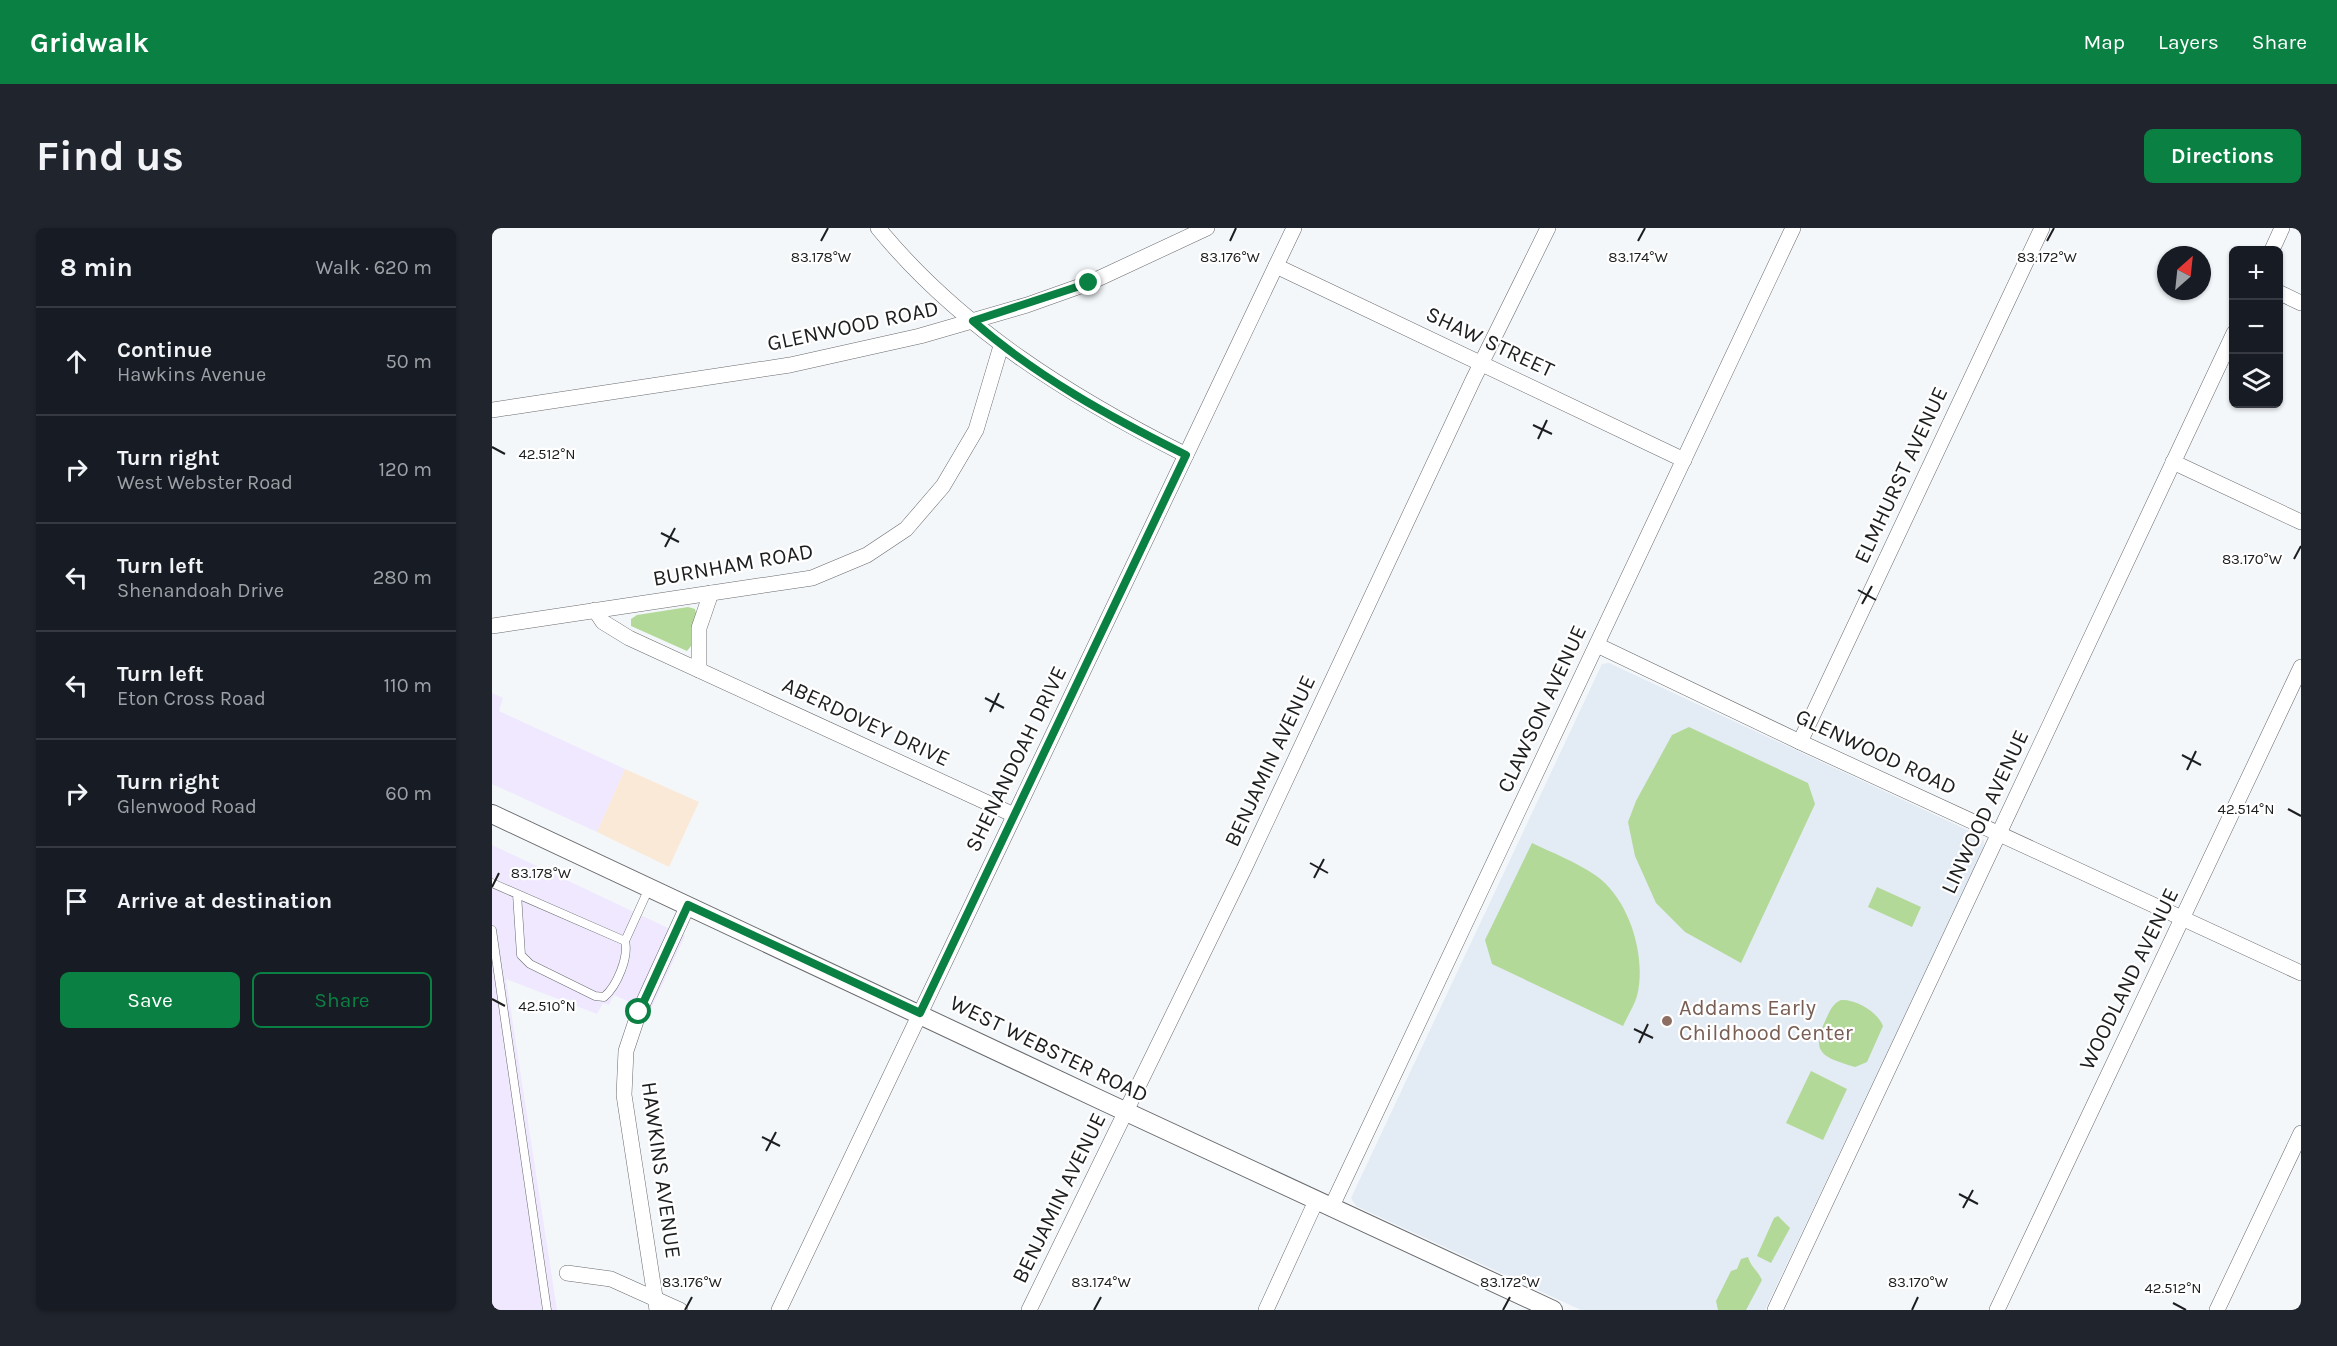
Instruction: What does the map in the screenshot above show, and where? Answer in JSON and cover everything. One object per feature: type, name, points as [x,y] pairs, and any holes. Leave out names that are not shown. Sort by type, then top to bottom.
[{"type":"street","points":[[878,228],[1001,346],[1114,419],[1186,455]]},
{"type":"street","name":"GLENWOOD ROAD","points":[[492,410],[790,365],[867,350],[973,321],[1089,283],[1207,228]]},
{"type":"street","name":"BENJAMIN AVENUE","points":[[1029,1310],[1244,869],[1481,363],[1548,228]]},
{"type":"street","name":"CLAWSON AVENUE","points":[[1266,1310],[1324,1204],[1597,645],[1793,228]]},
{"type":"street","name":"ELMHURST AVENUE","points":[[1800,741],[2042,228]]},
{"type":"street","points":[[2274,246],[2282,228]]},
{"type":"street","name":"SHENANDOAH DRIVE","points":[[779,1310],[1276,266],[1291,229]]},
{"type":"street","name":"SHAW STREET","points":[[1276,266],[1684,460]]},
{"type":"street","points":[[2283,294],[2301,303]]},
{"type":"street","name":"LINWOOD AVENUE","points":[[1775,1310],[2229,344]]},
{"type":"street","name":"BURNHAM ROAD","points":[[492,626],[812,578],[867,555],[906,529],[944,486],[967,449],[983,411],[1001,346]]},
{"type":"street","points":[[2173,462],[2301,522]]},
{"type":"street","points":[[699,670],[699,627],[711,593]]},
{"type":"street","name":"ABERDOVEY DRIVE","points":[[595,610],[603,622],[614,630],[1014,815]]},
{"type":"street","name":"GLENWOOD ROAD","points":[[1597,645],[2301,973]]},
{"type":"street","name":"WOODLAND AVENUE","points":[[1997,1310],[2300,670]]},
{"type":"street","name":"WEST WEBSTER ROAD","points":[[492,814],[1324,1204],[1523,1304],[1553,1310]]},
{"type":"street","name":"HAWKINS AVENUE","points":[[656,1304],[624,1095],[626,1051],[639,1012],[688,905]]},
{"type":"street","points":[[2217,1310],[2301,1133]]},
{"type":"street","points":[[567,1273],[598,1275],[629,1286],[656,1304],[680,1310]]},
{"type":"lane","points":[[492,883],[625,941]]},
{"type":"lane","points":[[517,894],[521,956],[530,964],[595,996],[604,997],[610,992],[625,957],[625,941],[650,887]]},
{"type":"lane","points":[[492,930],[547,1310]]},
{"type":"shaded area","name":"Addams Early Childhood Center","points":[[1609,663],[1976,834],[1984,841],[1983,850],[1765,1310],[1581,1310],[1356,1206],[1351,1198],[1602,664]]},
{"type":"shaded area","points":[[492,693],[503,698],[499,711],[625,769],[597,832],[492,784]]},
{"type":"shaded area","points":[[625,769],[699,802],[669,867],[597,832]]},
{"type":"shaded area","points":[[492,845],[685,936],[650,1011],[614,995],[609,1005],[603,1003],[597,1014],[506,979],[557,1310],[492,1310]]},
{"type":"green space","points":[[688,607],[695,609],[696,613],[691,646],[687,651],[631,626],[631,619],[637,615]]},
{"type":"green space","points":[[1689,727],[1808,783],[1815,804],[1741,963],[1685,932],[1656,903],[1635,856],[1628,822],[1636,801],[1672,735]]},
{"type":"green space","points":[[1532,843],[1595,875],[1607,885],[1626,913],[1637,946],[1639,980],[1636,1000],[1623,1026],[1492,964],[1485,940]]},
{"type":"green space","points":[[1877,887],[1921,907],[1912,927],[1868,907]]},
{"type":"green space","points":[[1841,1000],[1866,1007],[1883,1026],[1867,1062],[1855,1067],[1827,1056],[1819,1046],[1821,1030],[1826,1019],[1833,1006]]},
{"type":"green space","points":[[1811,1071],[1847,1089],[1823,1140],[1786,1123]]},
{"type":"green space","points":[[1778,1216],[1790,1228],[1771,1263],[1757,1256],[1774,1218]]},
{"type":"green space","points":[[1748,1257],[1762,1280],[1746,1310],[1718,1310],[1716,1301],[1731,1271],[1737,1269],[1741,1259]]},
{"type":"place","name":"Addams Early Childhood Center","points":[[1667,1021]]},
{"type":"route","points":[[639,1012],[688,905],[920,1013],[1186,455],[1114,419],[1037,371],[1001,346],[973,321],[1089,283]]}]
